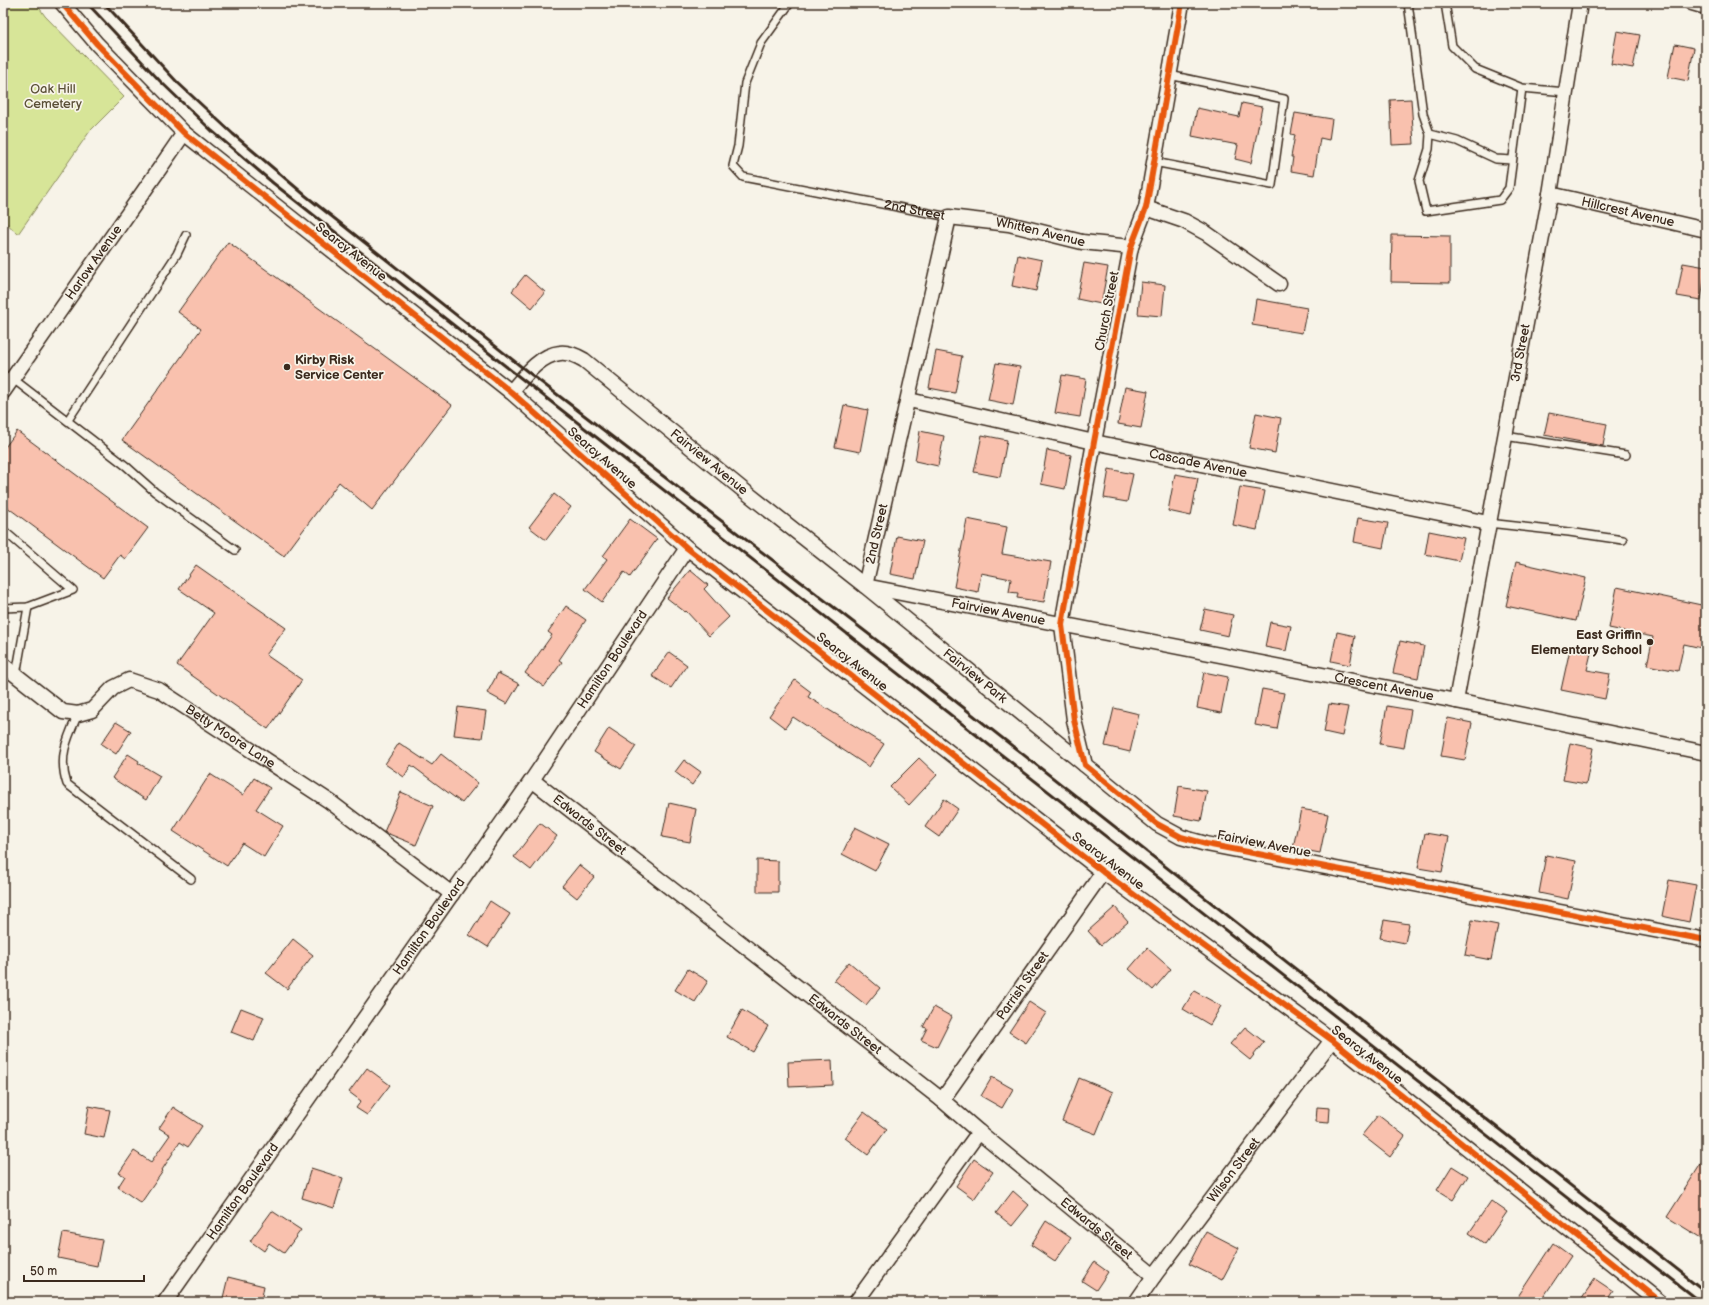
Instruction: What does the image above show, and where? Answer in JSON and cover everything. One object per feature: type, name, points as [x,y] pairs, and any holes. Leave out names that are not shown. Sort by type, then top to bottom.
[{"type":"street","name":"Searcy Avenue","points":[[62,3],[97,44],[184,133],[510,392],[687,548],[1103,872],[1332,1040],[1660,1302]]},
{"type":"street","name":"Church Street","points":[[1062,625],[1094,442],[1131,246],[1146,208],[1182,3]]},
{"type":"street","name":"3rd Street","points":[[1456,701],[1550,194],[1580,3]]},
{"type":"street","points":[[1692,3],[1706,7]]},
{"type":"street","name":"Harlow Avenue","points":[[3,392],[184,133]]},
{"type":"street","name":"Hillcrest Avenue","points":[[1550,194],[1706,230]]},
{"type":"street","points":[[1146,208],[1184,221],[1206,233],[1279,284]]},
{"type":"street","name":"Whitten Avenue","points":[[949,217],[1009,224],[1082,242],[1131,246]]},
{"type":"street","name":"2nd Street","points":[[866,586],[949,217]]},
{"type":"street","name":"Fairview Avenue","points":[[510,392],[543,359],[560,353],[572,354],[584,360],[742,489],[866,586],[1062,625],[1074,720],[1085,765],[1158,824],[1187,838],[1206,844],[1706,940]]},
{"type":"street","name":"Cascade Avenue","points":[[909,400],[1094,442],[1488,523]]},
{"type":"street","name":"Hamilton Boulevard","points":[[165,1302],[532,780],[687,548]]},
{"type":"street","name":"Fairview Park","points":[[866,586],[1085,765]]},
{"type":"street","name":"Crescent Avenue","points":[[1062,625],[1456,701],[1706,753]]},
{"type":"street","points":[[3,664],[63,712],[78,714]]},
{"type":"street","name":"Betty Moore Lane","points":[[78,714],[92,710],[113,688],[129,680],[159,690],[329,801],[452,894]]},
{"type":"street","name":"Edwards Street","points":[[532,780],[942,1100],[978,1132],[1154,1276]]},
{"type":"street","name":"Parrish Street","points":[[942,1100],[1103,872]]},
{"type":"street","name":"Wilson Street","points":[[1136,1302],[1332,1040]]},
{"type":"street","points":[[856,1302],[978,1132]]},
{"type":"lane","name":"2nd Street","points":[[790,3],[761,43],[745,82],[738,146],[733,166],[743,177],[949,217]]},
{"type":"lane","points":[[1408,3],[1423,114],[1430,134],[1429,149],[1419,181],[1426,211],[1500,200],[1509,188],[1522,88]]},
{"type":"lane","points":[[1445,3],[1452,46],[1475,69],[1522,88],[1566,92]]},
{"type":"lane","points":[[1154,162],[1272,185],[1284,99],[1169,75]]},
{"type":"lane","points":[[1430,134],[1457,141],[1496,159],[1512,160]]},
{"type":"lane","points":[[68,420],[177,254],[186,235]]},
{"type":"lane","points":[[12,378],[126,466],[155,492],[236,550]]},
{"type":"lane","points":[[1505,436],[1626,455]]},
{"type":"lane","points":[[1488,523],[1623,540]]},
{"type":"lane","points":[[3,530],[74,590],[28,607],[3,608]]},
{"type":"lane","points":[[16,675],[28,607]]},
{"type":"lane","points":[[78,714],[65,746],[63,763],[67,784],[191,879]]},
{"type":"green space","name":"Oak Hill Cemetery","points":[[3,3],[36,3],[45,16],[124,97],[90,131],[18,234],[3,220]]},
{"type":"building","points":[[1617,31],[1640,35],[1633,68],[1611,64]]},
{"type":"building","points":[[1675,44],[1694,48],[1688,81],[1668,77]]},
{"type":"building","points":[[1411,99],[1414,144],[1392,145],[1390,100]]},
{"type":"building","points":[[1242,103],[1262,107],[1251,163],[1235,159],[1238,145],[1192,136],[1197,108],[1239,117]]},
{"type":"building","points":[[1295,113],[1332,119],[1329,140],[1320,138],[1314,175],[1291,171],[1293,157],[1291,157],[1295,135],[1291,134]]},
{"type":"building","points":[[1392,235],[1450,236],[1450,283],[1391,282]]},
{"type":"building","name":"Kirby Risk Service Center","points":[[228,242],[452,405],[372,510],[339,482],[284,556],[122,440],[201,329],[178,312]]},
{"type":"building","points":[[1018,255],[1042,260],[1036,291],[1012,286]]},
{"type":"building","points":[[1084,263],[1108,267],[1101,304],[1077,299]]},
{"type":"building","points":[[1683,263],[1706,267],[1701,300],[1677,296]]},
{"type":"building","points":[[525,275],[545,292],[532,308],[512,291]]},
{"type":"building","points":[[1141,282],[1165,285],[1162,316],[1138,314]]},
{"type":"building","points":[[1256,299],[1307,308],[1302,333],[1252,325]]},
{"type":"building","points":[[936,351],[962,356],[955,393],[929,388]]},
{"type":"building","points":[[996,363],[1020,367],[1013,405],[988,400]]},
{"type":"building","points":[[1062,375],[1086,379],[1080,417],[1055,413]]},
{"type":"building","points":[[1125,387],[1148,391],[1141,428],[1118,424]]},
{"type":"building","points":[[844,405],[868,410],[860,452],[835,447]]},
{"type":"building","points":[[1256,413],[1281,418],[1275,453],[1249,448]]},
{"type":"building","points":[[1549,413],[1607,424],[1603,446],[1544,435]]},
{"type":"building","points":[[17,431],[148,528],[125,559],[120,555],[103,578],[3,504],[3,450]]},
{"type":"building","points":[[920,431],[944,436],[938,466],[915,461]]},
{"type":"building","points":[[982,435],[1007,440],[1000,477],[974,472]]},
{"type":"building","points":[[1047,450],[1071,455],[1065,489],[1041,484]]},
{"type":"building","points":[[1109,469],[1133,474],[1127,502],[1104,498]]},
{"type":"building","points":[[1175,474],[1198,478],[1191,516],[1168,511]]},
{"type":"building","points":[[1240,487],[1265,491],[1257,530],[1233,525]]},
{"type":"building","points":[[554,494],[571,507],[546,540],[529,527]]},
{"type":"building","points":[[1358,518],[1388,523],[1383,548],[1354,542]]},
{"type":"building","points":[[630,519],[657,539],[630,577],[624,572],[602,602],[585,589],[607,559],[603,556]]},
{"type":"building","points":[[967,519],[1007,527],[1002,554],[1051,562],[1044,602],[1017,598],[1018,593],[1009,592],[1011,579],[981,573],[978,592],[954,587]]},
{"type":"building","points":[[1429,531],[1464,538],[1459,561],[1425,554]]},
{"type":"building","points":[[897,536],[923,541],[915,579],[890,574]]},
{"type":"building","points":[[1516,562],[1586,578],[1576,621],[1506,606]]},
{"type":"building","points":[[196,565],[286,628],[266,655],[302,680],[268,729],[177,665],[214,613],[179,589]]},
{"type":"building","points":[[690,570],[708,585],[704,589],[729,617],[709,636],[686,611],[685,612],[667,598]]},
{"type":"building","points":[[1617,587],[1706,606],[1706,649],[1684,644],[1678,671],[1647,665],[1653,637],[1609,628]]},
{"type":"building","points":[[566,606],[586,620],[559,660],[562,662],[544,687],[525,673],[552,635],[548,632]]},
{"type":"building","points":[[1205,609],[1233,615],[1228,636],[1200,630]]},
{"type":"building","points":[[1270,622],[1291,626],[1286,651],[1265,647]]},
{"type":"building","points":[[1337,632],[1355,636],[1350,665],[1331,661]]},
{"type":"building","points":[[1400,641],[1424,646],[1418,678],[1393,673]]},
{"type":"building","points":[[1570,649],[1591,653],[1587,670],[1610,674],[1605,699],[1561,690]]},
{"type":"building","points":[[669,652],[687,665],[671,688],[652,676]]},
{"type":"building","points":[[1204,672],[1228,677],[1221,713],[1197,708]]},
{"type":"building","points":[[498,673],[519,684],[507,704],[487,693]]},
{"type":"building","points":[[795,680],[811,692],[808,697],[884,744],[869,767],[793,717],[785,728],[769,716]]},
{"type":"building","points":[[1262,689],[1284,693],[1277,729],[1255,725]]},
{"type":"building","points":[[1329,704],[1348,707],[1342,736],[1324,732]]},
{"type":"building","points":[[1387,706],[1411,710],[1404,748],[1380,744]]},
{"type":"building","points":[[458,707],[486,711],[482,738],[454,735]]},
{"type":"building","points":[[1114,708],[1139,714],[1130,752],[1105,746]]},
{"type":"building","points":[[1448,718],[1472,723],[1465,760],[1441,756]]},
{"type":"building","points":[[116,722],[131,731],[116,754],[101,744]]},
{"type":"building","points":[[609,728],[636,746],[621,769],[594,752]]},
{"type":"building","points":[[399,743],[432,765],[441,754],[478,783],[462,803],[411,765],[404,777],[385,764]]},
{"type":"building","points":[[1570,743],[1593,748],[1586,784],[1563,780]]},
{"type":"building","points":[[128,754],[139,761],[138,763],[160,776],[146,800],[112,778]]},
{"type":"building","points":[[919,758],[937,775],[909,805],[890,787]]},
{"type":"building","points":[[684,760],[701,772],[692,785],[675,772]]},
{"type":"building","points":[[210,774],[243,795],[254,778],[270,788],[256,809],[283,826],[264,857],[242,843],[227,866],[173,831]]},
{"type":"building","points":[[1179,786],[1207,791],[1201,821],[1174,816]]},
{"type":"building","points":[[401,792],[433,806],[416,845],[384,832]]},
{"type":"building","points":[[944,799],[958,809],[939,837],[925,827]]},
{"type":"building","points":[[669,803],[696,809],[690,842],[662,837]]},
{"type":"building","points":[[1301,809],[1328,814],[1320,853],[1293,848]]},
{"type":"building","points":[[540,823],[557,836],[531,870],[514,857]]},
{"type":"building","points":[[855,827],[889,844],[875,871],[842,854]]},
{"type":"building","points":[[1425,833],[1449,837],[1442,872],[1418,868]]},
{"type":"building","points":[[1546,855],[1576,861],[1568,899],[1539,893]]},
{"type":"building","points":[[757,860],[778,861],[778,892],[757,892]]},
{"type":"building","points":[[579,865],[594,877],[577,898],[562,886]]},
{"type":"building","points":[[1669,880],[1696,885],[1689,922],[1662,916]]},
{"type":"building","points":[[490,901],[510,914],[488,947],[469,935]]},
{"type":"building","points":[[1115,907],[1128,922],[1101,945],[1088,931]]},
{"type":"building","points":[[1384,920],[1409,924],[1405,943],[1380,938]]},
{"type":"building","points":[[1472,920],[1498,925],[1491,960],[1465,955]]},
{"type":"building","points":[[293,939],[313,955],[287,989],[266,973]]},
{"type":"building","points":[[1147,948],[1171,969],[1153,990],[1129,969]]},
{"type":"building","points":[[849,962],[880,988],[866,1005],[834,980]]},
{"type":"building","points":[[688,969],[708,981],[695,1002],[675,990]]},
{"type":"building","points":[[1194,991],[1221,1006],[1210,1025],[1183,1009]]},
{"type":"building","points":[[1029,1002],[1046,1013],[1026,1043],[1009,1032]]},
{"type":"building","points":[[934,1007],[952,1017],[937,1047],[921,1040],[927,1028],[923,1027]]},
{"type":"building","points":[[241,1008],[264,1017],[254,1041],[231,1032]]},
{"type":"building","points":[[742,1010],[768,1026],[753,1052],[727,1037]]},
{"type":"building","points":[[1245,1027],[1264,1042],[1250,1060],[1230,1044]]},
{"type":"building","points":[[832,1060],[833,1085],[789,1087],[788,1062]]},
{"type":"building","points":[[367,1068],[390,1085],[367,1115],[356,1108],[361,1101],[349,1092]]},
{"type":"building","points":[[992,1077],[1013,1089],[1002,1108],[981,1096]]},
{"type":"building","points":[[1079,1078],[1113,1092],[1096,1134],[1062,1121]]},
{"type":"building","points":[[89,1106],[110,1110],[104,1138],[84,1134]]},
{"type":"building","points":[[173,1107],[202,1126],[188,1147],[180,1142],[162,1170],[163,1171],[141,1203],[118,1187],[125,1176],[119,1173],[134,1151],[151,1162],[170,1135],[159,1128]]},
{"type":"building","points":[[1317,1107],[1330,1108],[1329,1123],[1316,1122]]},
{"type":"building","points":[[864,1112],[887,1129],[868,1155],[845,1138]]},
{"type":"building","points":[[1378,1115],[1405,1136],[1390,1157],[1362,1135]]},
{"type":"building","points":[[1706,1156],[1706,1241],[1667,1217]]},
{"type":"building","points":[[974,1159],[993,1172],[974,1199],[956,1186]]},
{"type":"building","points":[[1452,1166],[1468,1176],[1453,1200],[1437,1190]]},
{"type":"building","points":[[311,1168],[343,1178],[334,1208],[302,1198]]},
{"type":"building","points":[[1013,1191],[1029,1205],[1012,1226],[996,1213]]},
{"type":"building","points":[[1491,1201],[1507,1212],[1485,1244],[1469,1233]]},
{"type":"building","points":[[272,1211],[301,1230],[284,1253],[269,1243],[264,1251],[250,1241]]},
{"type":"building","points":[[1046,1221],[1071,1238],[1055,1261],[1031,1245]]},
{"type":"building","points":[[1206,1231],[1239,1248],[1222,1280],[1189,1264]]},
{"type":"building","points":[[63,1233],[102,1240],[97,1266],[58,1258]]},
{"type":"building","points":[[1553,1243],[1571,1256],[1540,1302],[1524,1302],[1517,1298]]},
{"type":"building","points":[[1094,1262],[1108,1272],[1096,1290],[1082,1281]]},
{"type":"building","points":[[228,1277],[264,1286],[261,1302],[222,1302]]},
{"type":"building","points":[[1595,1279],[1613,1291],[1606,1302],[1579,1302]]},
{"type":"railway","points":[[87,3],[160,81],[212,131],[273,183],[1700,1302]]},
{"type":"railway","points":[[104,3],[177,82],[233,134],[306,196],[528,372],[940,689],[1706,1292]]},
{"type":"cycle path","points":[[62,3],[97,44],[184,133],[511,392],[687,548],[1103,872],[1332,1040],[1660,1302]]},
{"type":"cycle path","points":[[1182,3],[1146,208],[1131,247],[1094,442],[1062,625],[1074,720],[1085,765],[1157,824],[1181,837],[1206,844],[1706,940]]},
{"type":"place","name":"Kirby Risk Service Center","points":[[287,367]]},
{"type":"place","name":"East Griffin Elementary School","points":[[1650,642]]}]
